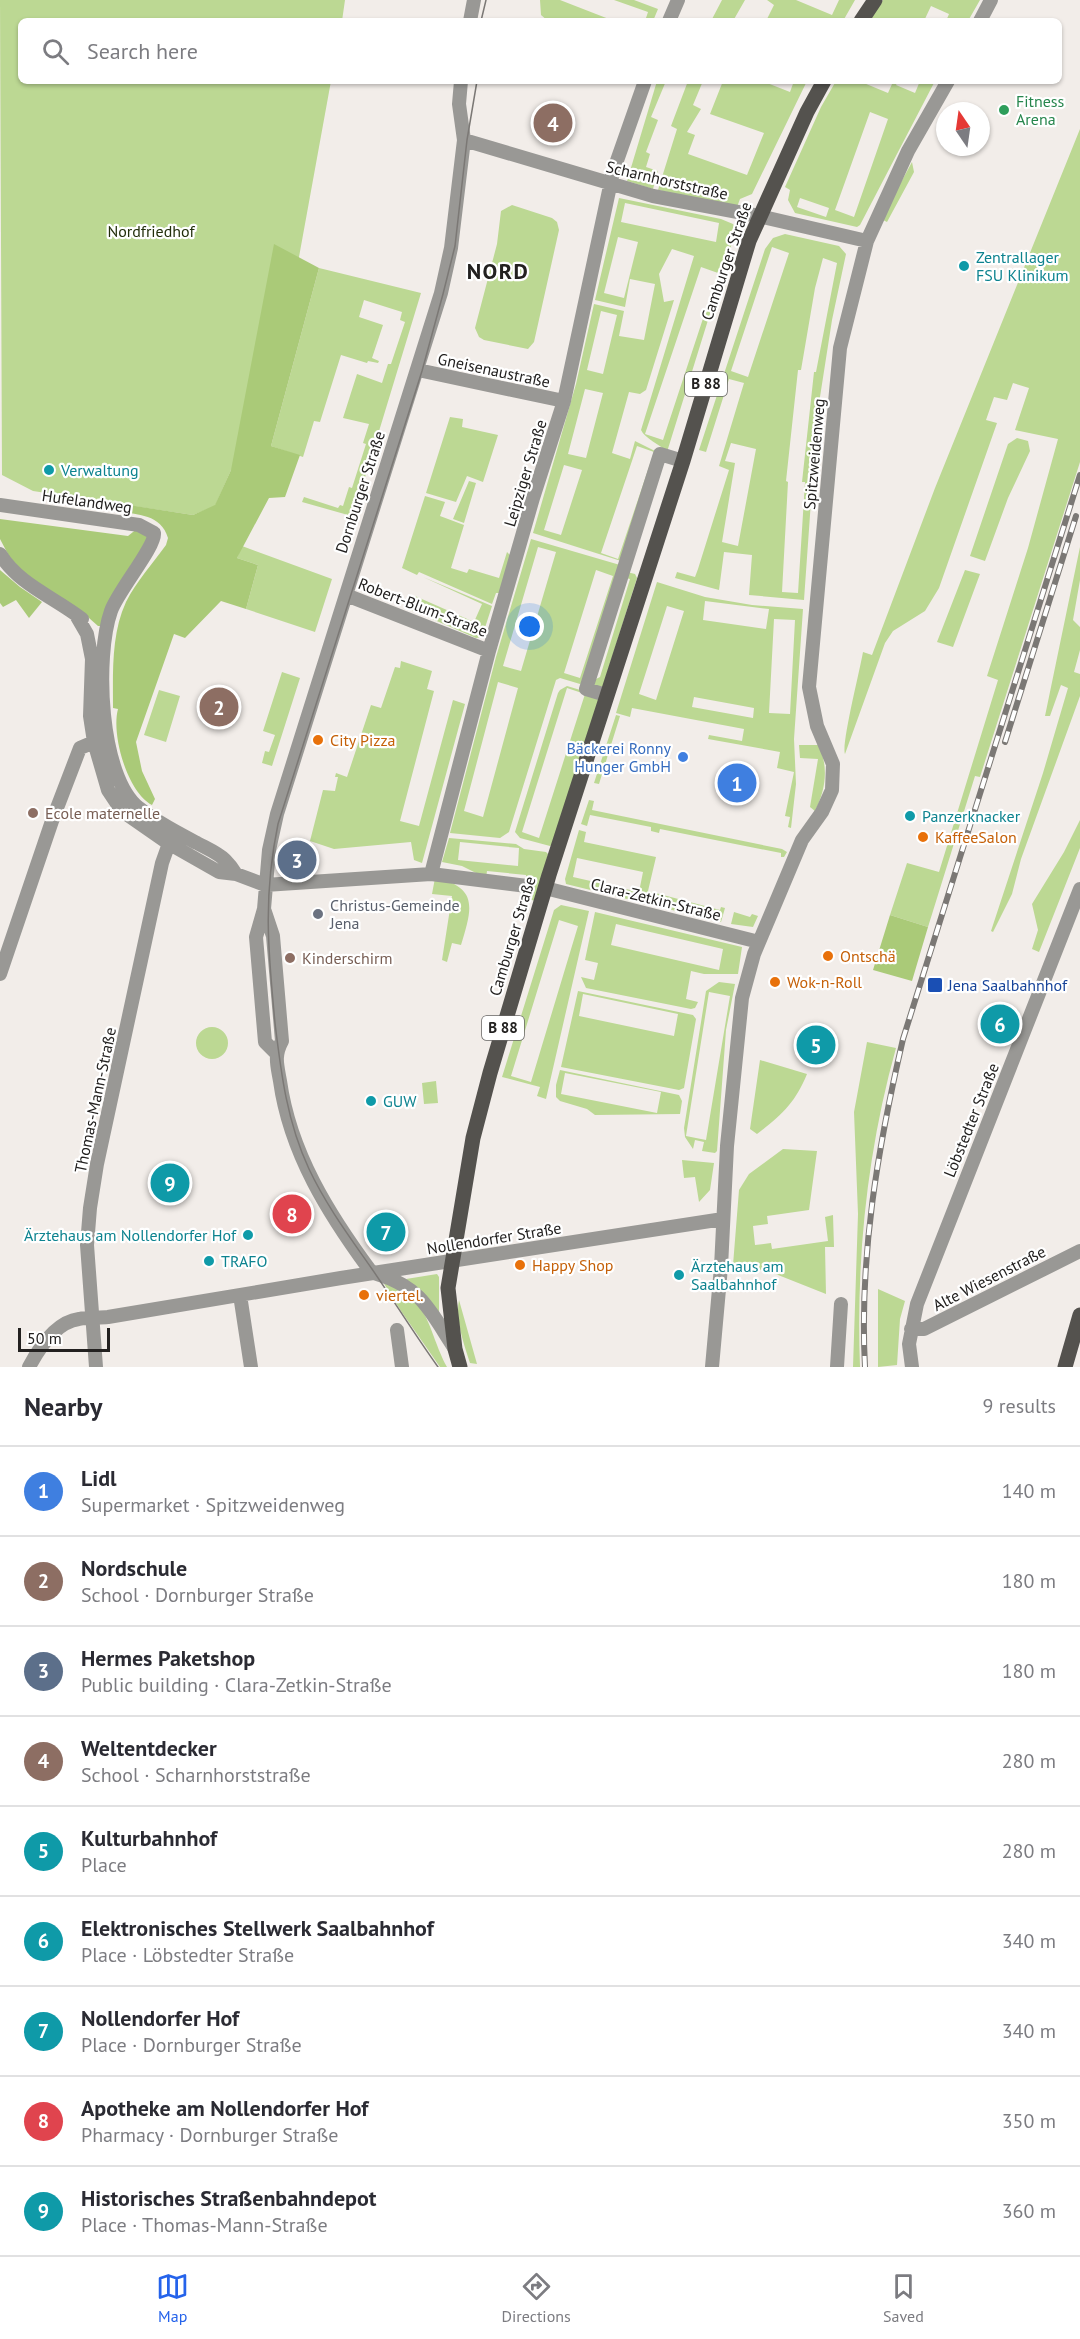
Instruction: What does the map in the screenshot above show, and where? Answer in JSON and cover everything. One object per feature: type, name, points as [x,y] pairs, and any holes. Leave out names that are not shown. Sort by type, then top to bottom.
[{"type":"main road","points":[[863,18],[875,0]]},
{"type":"main road","name":"Camburger Straße","points":[[451,1262],[473,1138],[545,888],[683,461],[732,295],[759,216],[822,84]]},
{"type":"main road","name":"B 88","points":[[451,1262],[448,1288],[454,1349],[460,1367]]},
{"type":"main road","points":[[1065,1367],[1080,1315]]},
{"type":"street","points":[[471,18],[474,0]]},
{"type":"street","points":[[670,18],[678,0]]},
{"type":"street","points":[[982,18],[992,0]]},
{"type":"street","name":"Dornburger Straße","points":[[372,1273],[332,1216],[308,1173],[287,1118],[276,1053],[265,1042],[256,937],[264,909],[265,885],[277,814],[418,370],[451,248],[464,140],[459,104],[461,84]]},
{"type":"street","name":"Leipziger Straße","points":[[431,874],[489,651],[533,498],[564,401],[610,185],[644,84]]},
{"type":"street","name":"Spitzweidenweg","points":[[712,1367],[727,1146],[739,1014],[749,969],[759,942],[802,840],[822,812],[832,790],[832,764],[817,726],[809,687],[840,348],[867,241],[908,151],[946,84]]},
{"type":"street","name":"Scharnhorststraße","points":[[464,140],[610,185],[670,200],[759,216],[867,241]]},
{"type":"street","name":"Gneisenaustraße","points":[[418,370],[564,401]]},
{"type":"street","points":[[606,695],[586,689],[660,454],[683,461]]},
{"type":"street","name":"Hufelandweg","points":[[0,505],[139,525],[154,533],[155,538],[152,545],[116,598],[110,615],[105,639],[103,708],[113,760],[124,789],[137,807],[171,837]]},
{"type":"street","points":[[0,554],[12,570],[27,583],[76,615],[105,639]]},
{"type":"street","points":[[625,565],[647,574]]},
{"type":"street","name":"Robert-Blum-Straße","points":[[346,595],[489,651]]},
{"type":"street","name":"Hufelandweg","points":[[76,615],[87,634],[92,659],[90,716],[94,742],[108,790],[122,811],[171,837],[223,858],[236,874],[265,885]]},
{"type":"street","points":[[0,974],[52,821],[80,748],[94,742]]},
{"type":"street","name":"Thomas-Mann-Straße","points":[[96,1367],[87,1245],[90,1208],[97,1164],[171,837]]},
{"type":"street","points":[[265,885],[431,874],[527,886]]},
{"type":"street","name":"Clara-Zetkin-Straße","points":[[545,888],[759,942]]},
{"type":"street","name":"Löbstedter Straße","points":[[912,1367],[909,1344],[918,1304],[1080,890]]},
{"type":"street","name":"Nollendorfer Straße","points":[[29,1367],[36,1354],[60,1327],[78,1319],[723,1219]]},
{"type":"street","name":"Alte Wiesenstraße","points":[[911,1329],[924,1329],[1080,1251]]},
{"type":"street","points":[[372,1273],[396,1281],[420,1297],[454,1349]]},
{"type":"street","points":[[240,1295],[251,1367]]},
{"type":"street","points":[[837,1367],[841,1304]]},
{"type":"street","points":[[397,1330],[402,1367]]},
{"type":"green space","name":"Nordfriedhof","points":[[0,0],[345,0],[342,18],[18,18],[18,84],[330,84],[263,455],[231,470],[215,506],[193,515],[33,491],[2,475]]},
{"type":"green space","points":[[540,0],[560,0],[606,18],[544,18],[541,15]]},
{"type":"green space","points":[[614,0],[634,0],[658,9],[654,18],[646,18],[648,12]]},
{"type":"green space","points":[[722,0],[745,0],[735,18],[713,18]]},
{"type":"green space","points":[[767,0],[796,0],[832,15],[839,0],[855,0],[845,18],[768,18],[774,5]]},
{"type":"green space","points":[[883,0],[980,0],[970,18],[947,18],[949,14],[931,6],[925,18],[871,18]]},
{"type":"green space","points":[[656,84],[665,84],[651,117],[658,120],[646,152],[650,154],[646,167],[658,171],[653,189],[627,181]]},
{"type":"green space","points":[[687,84],[702,84],[693,105],[701,109],[687,132],[695,135],[688,154],[747,175],[764,133],[710,114],[722,84],[770,84],[790,92],[793,84],[806,84],[752,194],[740,199],[737,207],[658,190],[677,129],[671,126]]},
{"type":"green space","points":[[834,84],[866,84],[888,93],[892,84],[896,84],[915,93],[919,84],[933,84],[860,225],[857,227],[795,213],[788,200],[790,190],[785,187],[821,107]],"holes":[[[870,112],[888,119],[854,217],[835,210]],[[800,198],[829,208],[826,217],[797,207]]]},
{"type":"green space","points":[[1080,129],[1080,462],[980,777],[975,776],[928,927],[890,915],[907,863],[939,872],[998,680],[987,676],[1028,548],[1058,439],[1015,430],[1029,388],[1013,383],[1007,400],[994,397],[986,420],[997,423],[939,588],[925,611],[893,631],[885,643],[845,754],[848,723],[863,652],[872,655],[935,488]]},
{"type":"green space","points":[[912,162],[914,172],[887,222],[881,219]]},
{"type":"green space","points":[[619,198],[721,219],[733,224],[736,230],[667,452],[646,436],[641,430],[694,256],[672,249],[659,274],[664,302],[674,300],[646,390],[640,394],[629,392],[612,453],[630,459],[635,441],[655,451],[621,561],[533,533],[576,384],[594,304],[624,311],[619,336],[644,340],[655,284],[630,279],[625,307],[595,300]],"holes":[[[625,203],[719,223],[716,242],[621,222]],[[618,237],[638,242],[624,298],[604,293]],[[701,267],[718,273],[663,440],[645,434]],[[601,311],[617,315],[603,374],[587,370]],[[585,389],[603,393],[586,458],[568,454]],[[637,446],[654,452],[618,559],[601,553]],[[564,465],[582,470],[561,535],[544,530]]]},
{"type":"green space","points":[[512,205],[552,218],[557,222],[559,230],[534,342],[528,349],[484,340],[479,337],[475,328],[497,244],[501,211]]},
{"type":"green space","points":[[785,234],[839,246],[846,254],[832,320],[817,416],[804,600],[749,595],[752,555],[724,552],[719,590],[675,578],[677,572],[695,577],[729,470],[719,466],[744,383],[729,379],[706,452],[699,450],[765,249],[773,238]],"holes":[[[772,247],[789,253],[748,377],[731,371]],[[823,258],[837,263],[816,372],[814,372],[802,482],[805,482],[798,593],[782,592],[788,482],[786,481],[798,370],[801,370],[815,288]],[[731,443],[756,449],[738,546],[722,542],[735,463],[725,461]]]},
{"type":"green space","points":[[274,244],[319,268],[271,446],[300,455],[285,497],[269,498],[237,558],[258,565],[246,609],[221,601],[185,638],[174,634],[136,742],[142,771],[155,799],[152,805],[143,798],[128,776],[119,747],[116,720],[118,709],[113,708],[114,654],[121,614],[126,602],[166,545],[168,538],[160,524],[148,517],[117,511],[116,503],[193,515],[215,505],[231,470]]},
{"type":"green space","points":[[319,268],[421,293],[359,497],[353,512],[348,515],[302,502],[304,497],[338,508],[340,505],[343,506],[349,487],[352,488],[366,444],[363,443],[369,424],[343,418],[357,374],[382,383],[405,322],[400,320],[402,312],[364,300],[359,317],[383,325],[372,358],[379,361],[378,363],[368,361],[367,363],[341,355],[320,422],[314,421],[303,457],[271,446]]},
{"type":"green space","points":[[450,417],[463,419],[462,427],[498,435],[483,482],[467,476],[456,502],[426,493]]},
{"type":"green space","points":[[1017,438],[1028,441],[1030,451],[1008,498],[985,561],[970,556],[1008,444]]},
{"type":"green space","points":[[469,481],[476,483],[464,523],[453,519]]},
{"type":"green space","points":[[425,496],[445,502],[440,516],[464,525],[451,568],[467,573],[469,569],[499,578],[507,552],[511,556],[500,593],[496,593],[492,604],[419,572],[417,575],[402,568]]},
{"type":"green space","points":[[0,519],[128,536],[138,528],[148,536],[101,626],[98,626],[80,610],[26,576],[9,556],[0,539]]},
{"type":"green space","points":[[531,539],[620,565],[583,683],[560,678],[556,680],[509,832],[500,838],[450,833],[496,657]],"holes":[[[538,547],[556,552],[521,671],[503,666]],[[596,570],[613,576],[580,678],[564,673]],[[498,682],[518,688],[483,817],[464,811]]]},
{"type":"green space","points":[[242,546],[332,579],[315,632],[246,609],[258,565],[237,558]]},
{"type":"green space","points":[[1080,547],[1080,580],[1073,620],[1080,627],[1080,650],[1074,672],[1080,674],[1080,696],[1021,859],[1012,894],[993,932],[991,931],[1043,773],[1068,688],[1061,685],[1050,716],[1045,716]]},
{"type":"green space","points":[[0,570],[42,602],[29,618],[16,600],[3,607],[0,603]]},
{"type":"green space","points":[[965,570],[980,574],[953,647],[937,642]]},
{"type":"green space","points":[[627,572],[635,574],[637,578],[603,686],[600,688],[590,682],[600,677],[630,579],[622,577]]},
{"type":"green space","points":[[423,577],[492,606],[482,637],[476,638],[409,609],[415,596],[474,622],[482,604]]},
{"type":"green space","points":[[657,582],[705,597],[752,605],[803,609],[794,739],[796,784],[791,828],[788,827],[790,817],[785,816],[794,772],[777,768],[780,752],[708,739],[709,735],[742,741],[744,729],[632,708],[630,717],[616,713]],"holes":[[[705,601],[769,609],[766,629],[703,620]],[[667,606],[684,611],[656,700],[639,694]],[[774,619],[795,620],[790,714],[769,713]],[[694,697],[754,708],[753,718],[692,707]]]},
{"type":"green space","points":[[401,661],[432,671],[427,689],[434,691],[400,821],[419,826],[453,700],[465,704],[422,863],[414,860],[411,842],[334,849],[310,841],[323,790],[335,791],[338,777],[335,777],[336,773],[347,777],[371,705],[381,708],[395,667],[400,668]]},
{"type":"green space","points":[[282,672],[300,678],[272,766],[262,763],[265,751],[269,752],[275,735],[263,731]]},
{"type":"green space","points":[[567,686],[597,695],[599,699],[554,844],[550,846],[520,838],[515,832],[560,690]],"holes":[[[567,688],[585,694],[539,838],[522,832]]]},
{"type":"green space","points":[[159,690],[180,696],[166,742],[144,735]]},
{"type":"green space","points":[[616,715],[620,716],[599,784],[594,783]]},
{"type":"green space","points":[[799,745],[818,745],[824,761],[824,786],[815,811],[810,807],[818,759],[800,758]]},
{"type":"green space","points":[[589,800],[594,801],[592,810],[782,849],[787,852],[784,857],[781,857],[781,853],[660,829],[659,833],[651,831],[651,827],[590,815],[587,826],[581,824]]},
{"type":"green space","points":[[1080,820],[1080,848],[1039,952],[1032,949],[1038,930],[1032,904],[1064,852]]},
{"type":"green space","points":[[579,830],[586,832],[584,842],[656,857],[648,891],[720,910],[721,907],[725,908],[721,922],[566,884],[565,879]],"holes":[[[577,858],[643,872],[639,892],[573,877]]]},
{"type":"green space","points":[[449,838],[516,844],[524,849],[548,854],[536,901],[527,899],[526,875],[487,871],[486,878],[462,866],[442,862]],"holes":[[[460,842],[519,848],[518,866],[458,860]]]},
{"type":"green space","points":[[435,878],[459,887],[469,901],[468,921],[461,945],[452,943],[447,962],[442,960],[452,896],[432,894]]},
{"type":"green space","points":[[561,905],[589,911],[546,1099],[537,1096],[540,1087],[502,1077],[554,910]],"holes":[[[559,920],[578,926],[531,1082],[511,1076]]]},
{"type":"green space","points":[[595,912],[742,947],[738,974],[704,974],[691,971],[686,999],[698,1002],[695,1008],[691,1009],[586,988],[581,977],[594,980],[598,963],[585,960]],"holes":[[[616,924],[723,949],[719,970],[611,945]]]},
{"type":"green space","points":[[734,912],[750,917],[752,914],[758,916],[753,927],[731,924]]},
{"type":"green space","points":[[890,915],[928,927],[912,981],[873,970]]},
{"type":"green space","points":[[719,982],[735,984],[726,1030],[717,1151],[715,1153],[702,1151],[704,1142],[695,1140],[693,1149],[685,1137],[684,1128],[706,991]],"holes":[[[709,992],[730,996],[706,1140],[686,1136]]]},
{"type":"green space","points":[[578,991],[693,1015],[696,1019],[684,1088],[679,1090],[561,1067]],"holes":[[[583,994],[678,1014],[674,1036],[579,1016]]]},
{"type":"green space","points":[[212,1027],[224,1031],[228,1043],[224,1055],[212,1059],[200,1055],[196,1043],[200,1031]]},
{"type":"green space","points":[[867,1042],[896,1048],[871,1166],[862,1246],[860,1367],[853,1367],[858,1214],[854,1112]]},
{"type":"green space","points":[[760,1060],[807,1074],[798,1093],[787,1108],[757,1134],[750,1129]]},
{"type":"green space","points":[[560,1070],[679,1095],[682,1101],[680,1114],[595,1115],[587,1109],[560,1101],[556,1097]],"holes":[[[565,1073],[661,1092],[657,1113],[561,1094]]]},
{"type":"green space","points":[[436,1081],[438,1103],[424,1104],[422,1083]]},
{"type":"green space","points":[[783,1149],[817,1151],[809,1210],[767,1216],[768,1224],[753,1226],[755,1245],[771,1243],[772,1249],[828,1241],[825,1217],[833,1215],[834,1247],[825,1247],[826,1294],[768,1271],[733,1265],[739,1190],[749,1174]]},
{"type":"green space","points":[[682,1160],[714,1163],[710,1190],[699,1202],[695,1177],[684,1178]]},
{"type":"green space","points":[[437,1274],[439,1277],[439,1314],[406,1279]]},
{"type":"green space","points":[[383,1282],[411,1297],[419,1306],[447,1367],[440,1367]]},
{"type":"green space","points":[[878,1289],[905,1301],[900,1319],[897,1365],[878,1367]]},
{"type":"green space","points":[[459,1300],[477,1364],[470,1363],[463,1340],[458,1316]]},
{"type":"tram line","points":[[482,18],[486,0]]},
{"type":"tram line","points":[[438,1367],[330,1208],[301,1151],[286,1097],[277,1042],[268,924],[270,875],[278,824],[422,371],[455,246],[467,140],[476,84]]},
{"type":"railway","points":[[865,1367],[865,1284],[872,1202],[903,1039],[1080,475]]},
{"type":"railway","points":[[1005,742],[1076,516]]},
{"type":"place","name":"Fitness Arena","points":[[1004,110]]},
{"type":"place","name":"Weltentdecker","points":[[553,123]]},
{"type":"place","name":"Zentrallager FSU Klinikum","points":[[964,266]]},
{"type":"place","name":"Verwaltung","points":[[49,470]]},
{"type":"place","name":"Nordschule","points":[[219,707]]},
{"type":"place","name":"City Pizza","points":[[318,740]]},
{"type":"place","name":"Bäckerei Ronny Hunger GmbH","points":[[683,757]]},
{"type":"place","name":"Lidl","points":[[737,783]]},
{"type":"place","name":"Ecole maternelle","points":[[33,813]]},
{"type":"place","name":"Panzerknacker","points":[[910,816]]},
{"type":"place","name":"KaffeeSalon","points":[[923,837]]},
{"type":"place","name":"Hermes Paketshop","points":[[297,860]]},
{"type":"place","name":"Christus-Gemeinde Jena","points":[[318,914]]},
{"type":"place","name":"Ontschä","points":[[828,956]]},
{"type":"place","name":"Kinderschirm","points":[[290,958]]},
{"type":"place","name":"Wok-n-Roll","points":[[775,982]]},
{"type":"place","name":"Jena Saalbahnhof","points":[[935,985]]},
{"type":"place","name":"Elektronisches Stellwerk Saalbahnhof","points":[[1000,1024]]},
{"type":"place","name":"Kulturbahnhof","points":[[816,1045]]},
{"type":"place","name":"GUW","points":[[371,1101]]},
{"type":"place","name":"Historisches Straßenbahndepot","points":[[170,1183]]},
{"type":"place","name":"Apotheke am Nollendorfer Hof","points":[[292,1214]]},
{"type":"place","name":"Nollendorfer Hof","points":[[386,1232]]},
{"type":"place","name":"Ärztehaus am Nollendorfer Hof","points":[[248,1235]]},
{"type":"place","name":"TRAFO","points":[[209,1261]]},
{"type":"place","name":"Happy Shop","points":[[520,1265]]},
{"type":"place","name":"Ärztehaus am Saalbahnhof","points":[[679,1275]]},
{"type":"place","name":"viertel.","points":[[364,1295]]},
{"type":"district","name":"NORD","points":[[498,271]]}]
